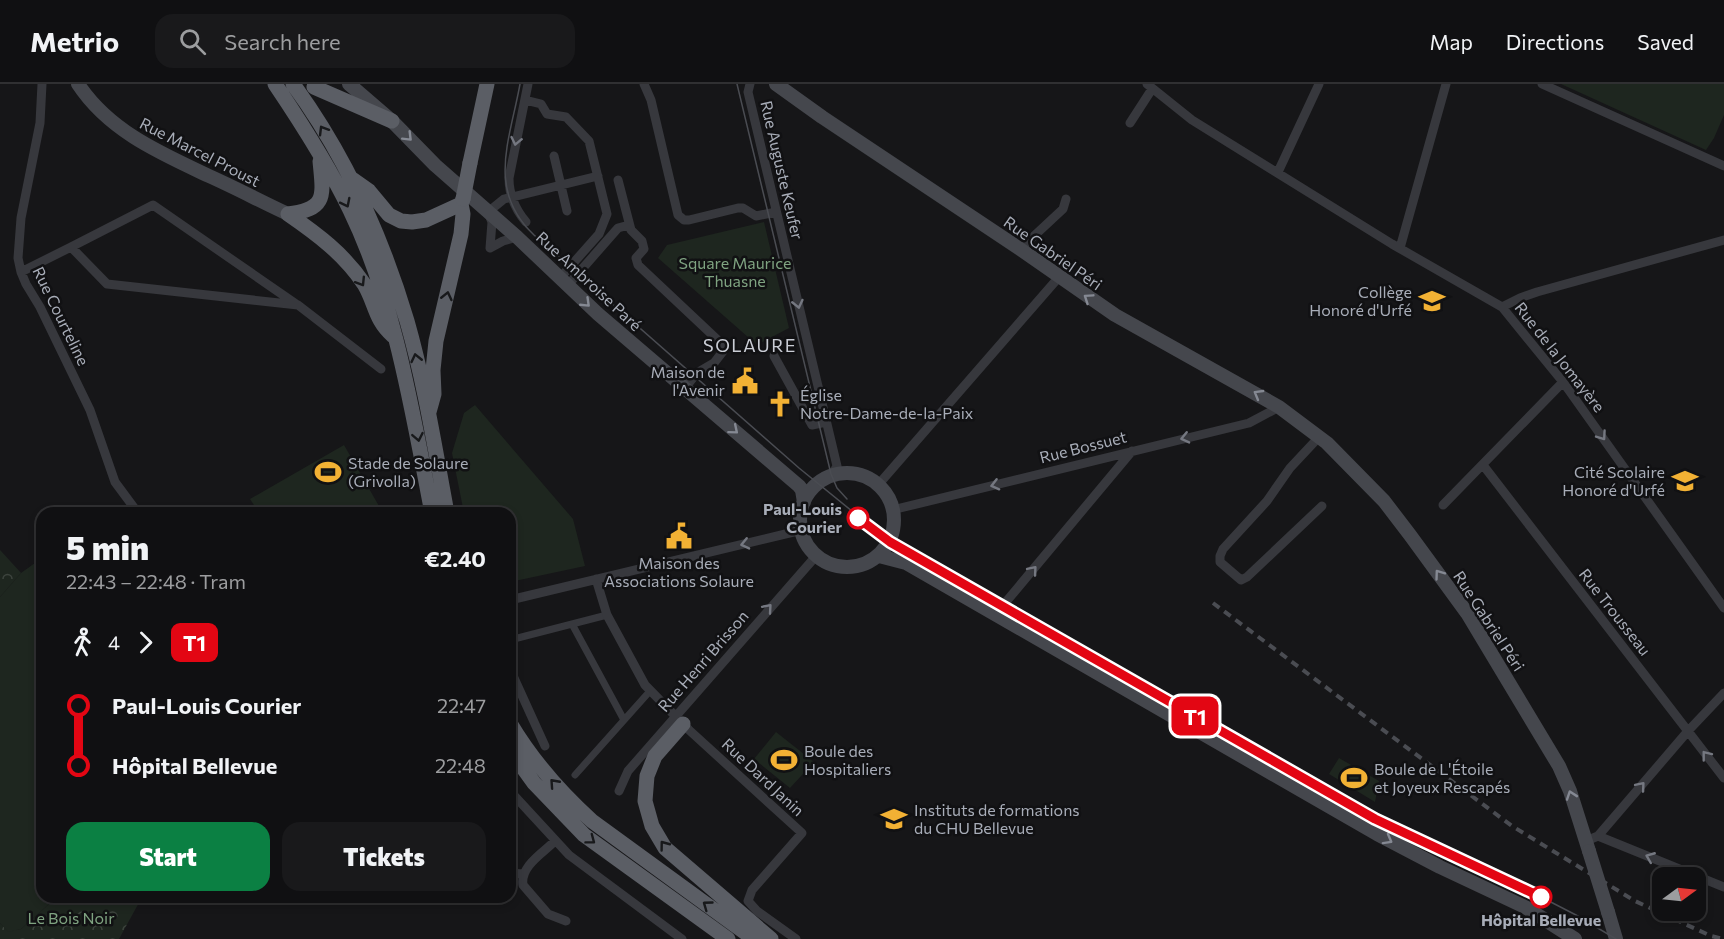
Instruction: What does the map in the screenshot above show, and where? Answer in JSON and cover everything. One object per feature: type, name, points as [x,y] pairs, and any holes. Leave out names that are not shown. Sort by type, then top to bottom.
[{"type":"highway","points":[[275,84],[319,152],[350,210],[369,257],[396,339],[431,507]]},
{"type":"highway","points":[[293,84],[318,121],[350,178],[364,206],[394,281],[410,334],[446,507]]},
{"type":"highway","points":[[428,415],[434,394],[432,370],[436,341],[461,234],[462,202],[487,84]]},
{"type":"highway","points":[[314,87],[392,121]]},
{"type":"highway","points":[[288,214],[304,212],[316,206],[320,201],[323,193],[319,152]]},
{"type":"highway","points":[[350,178],[369,191],[389,215],[401,221],[426,220],[462,202]]},
{"type":"highway","points":[[288,214],[319,235],[352,268],[365,286],[382,326],[396,339]]},
{"type":"highway","points":[[679,720],[656,756],[647,776],[645,801],[652,826],[665,848],[771,939]]},
{"type":"highway","points":[[516,731],[545,772],[569,800],[592,821],[754,939]]},
{"type":"highway","points":[[516,758],[534,783],[584,835],[728,939]]},
{"type":"main road","name":"Rue Marcel Proust","points":[[78,84],[97,108],[132,137],[288,214]]},
{"type":"main road","name":"Rue Ambroise Paré","points":[[349,84],[392,121],[435,165],[517,237],[598,314],[799,486],[804,502]]},
{"type":"main road","name":"Rue Gabriel Péri","points":[[776,84],[1115,315],[1279,407],[1341,456],[1384,501],[1467,613],[1559,766],[1591,843],[1616,939]]},
{"type":"main road","points":[[845,472],[861,474],[878,484],[885,493],[892,510],[892,536],[879,556],[867,563],[849,568],[832,565],[816,556],[808,547],[801,520],[804,502],[820,481],[833,473],[845,472]]},
{"type":"main road","points":[[879,556],[901,561],[1407,851],[1525,907],[1575,939]]},
{"type":"street","name":"Rue Courteline","points":[[42,84],[40,123],[21,218],[18,258],[21,272],[90,410],[115,482],[134,507]]},
{"type":"street","points":[[526,222],[517,211],[512,198],[510,170],[528,84]]},
{"type":"street","points":[[644,84],[651,100],[678,215],[684,220],[689,220],[738,208],[743,208],[756,216],[776,212]]},
{"type":"street","name":"Rue Auguste Keufer","points":[[750,84],[748,92],[837,466],[833,473]]},
{"type":"street","points":[[1278,172],[1319,84]]},
{"type":"street","points":[[1400,248],[1446,84]]},
{"type":"street","points":[[1542,84],[1724,166]]},
{"type":"street","points":[[1130,123],[1149,86]]},
{"type":"street","name":"Rue de la Jomayère","points":[[1149,86],[1192,120],[1400,248],[1502,307],[1563,382],[1724,608]]},
{"type":"street","points":[[525,100],[541,104],[547,114],[566,117],[589,141],[607,214],[599,234],[564,282]]},
{"type":"street","points":[[554,156],[567,211]]},
{"type":"street","points":[[517,237],[490,248],[492,222],[488,212],[499,202],[598,176]]},
{"type":"street","points":[[618,180],[629,225],[643,243],[644,249],[636,258],[639,268],[723,345],[723,353],[717,360],[699,371],[685,388]]},
{"type":"street","points":[[1020,249],[1063,209],[1066,199]]},
{"type":"street","points":[[21,272],[153,205],[298,305],[381,369]]},
{"type":"street","points":[[564,282],[618,228],[629,225]]},
{"type":"street","points":[[1502,307],[1537,292],[1724,240]]},
{"type":"street","points":[[71,247],[107,284],[298,305]]},
{"type":"street","points":[[878,484],[1059,278]]},
{"type":"street","points":[[774,356],[812,425],[826,422]]},
{"type":"street","points":[[1443,505],[1563,382]]},
{"type":"street","name":"Rue Bossuet","points":[[892,510],[1249,423],[1279,407]]},
{"type":"street","points":[[1319,437],[1290,468],[1267,501],[1223,549],[1220,562],[1241,580],[1322,506]]},
{"type":"street","points":[[995,615],[1133,450]]},
{"type":"street","name":"Rue Trousseau","points":[[1483,465],[1724,778]]},
{"type":"street","points":[[516,599],[802,530]]},
{"type":"street","name":"Rue Henri Brisson","points":[[619,791],[628,771],[679,720],[816,556]]},
{"type":"street","points":[[596,579],[607,615],[645,685],[679,720]]},
{"type":"street","points":[[516,638],[607,615]]},
{"type":"street","points":[[572,624],[624,720]]},
{"type":"street","points":[[516,682],[545,746]]},
{"type":"street","points":[[573,777],[650,691]]},
{"type":"street","points":[[1724,693],[1591,843],[1724,886]]},
{"type":"street","name":"Rue Dard Janin","points":[[679,720],[802,833],[752,890],[748,901],[757,911],[796,939]]},
{"type":"street","points":[[516,798],[569,855],[682,939]]},
{"type":"street","points":[[555,841],[542,850],[526,868],[523,885],[556,921],[566,921]]},
{"type":"street","points":[[516,871],[526,868],[541,868]]},
{"type":"street","points":[[540,906],[540,917]]},
{"type":"green space","points":[[1561,84],[1724,84],[1724,115],[1706,150]]},
{"type":"green space","name":"Square Maurice Thuasne","points":[[764,222],[789,328],[757,345],[658,258],[667,245]]},
{"type":"green space","points":[[475,405],[573,519],[585,566],[516,581],[516,507],[463,507],[452,453],[464,413]]},
{"type":"green space","name":"Stade de Solaure (Grivolla)","points":[[344,445],[380,507],[255,507],[250,499]]},
{"type":"green space","points":[[0,550],[21,573],[0,597]]},
{"type":"green space","points":[[36,562],[36,903],[50,903],[21,929],[8,932],[0,923],[0,597],[21,573]]},
{"type":"green space","name":"Boule des Hospitaliers","points":[[776,732],[814,762],[790,788],[754,759]]},
{"type":"green space","name":"Boule de L'Étoile et Joyeux Rescapés","points":[[1339,758],[1379,781],[1375,802],[1329,774]]},
{"type":"green space","name":"Le Bois Noir","points":[[50,903],[139,903],[119,939],[0,939],[0,923],[8,931],[21,929]]},
{"type":"tram line","points":[[520,84],[505,164],[510,200],[519,218],[534,235],[799,468],[890,542],[1375,819],[1541,897],[1616,939]]},
{"type":"tram line","points":[[737,84],[831,474],[837,488],[847,499]]},
{"type":"tram line","name":"T1","points":[[858,518],[890,542],[1375,819],[1541,897]]},
{"type":"railway","points":[[1213,603],[1512,826],[1635,901],[1711,936],[1723,939]]},
{"type":"place","name":"Collège Honoré d'Urfé","points":[[1432,301]]},
{"type":"place","name":"Maison de l'Avenir","points":[[745,381]]},
{"type":"place","name":"Église Notre-Dame-de-la-Paix","points":[[780,404]]},
{"type":"place","name":"Stade de Solaure (Grivolla)","points":[[328,472]]},
{"type":"place","name":"Cité Scolaire Honoré d'Urfé","points":[[1685,481]]},
{"type":"place","name":"Paul-Louis Courier","points":[[858,518]]},
{"type":"place","name":"Maison des Associations Solaure","points":[[679,536]]},
{"type":"place","name":"Boule des Hospitaliers","points":[[784,760]]},
{"type":"place","name":"Boule de L'Étoile et Joyeux Rescapés","points":[[1354,778]]},
{"type":"place","name":"Instituts de formations du CHU Bellevue","points":[[894,819]]},
{"type":"place","name":"Hôpital Bellevue","points":[[1541,897]]},
{"type":"district","name":"SOLAURE","points":[[750,346]]}]
